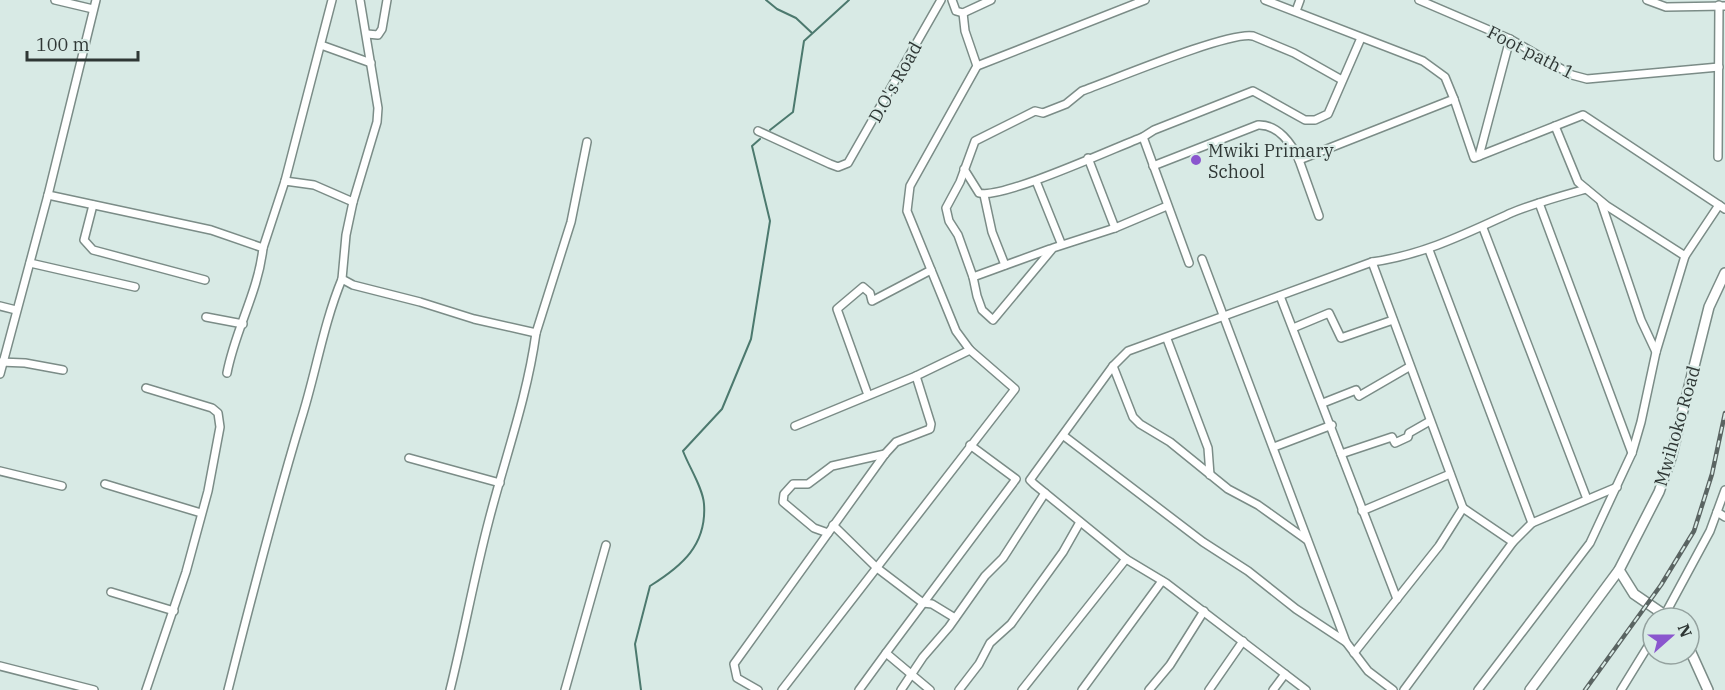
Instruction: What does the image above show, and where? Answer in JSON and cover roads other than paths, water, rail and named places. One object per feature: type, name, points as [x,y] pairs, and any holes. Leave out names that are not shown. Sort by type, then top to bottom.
[{"type":"street","points":[[55,0],[93,9]]},
{"type":"street","points":[[0,374],[1,362],[48,195],[96,0]]},
{"type":"street","points":[[227,373],[230,355],[254,295],[262,248],[285,181],[332,0]]},
{"type":"street","points":[[228,690],[286,466],[302,419],[326,323],[342,279],[346,235],[353,202],[377,122],[378,95],[360,0]]},
{"type":"street","points":[[367,34],[378,35],[382,29],[387,0]]},
{"type":"street","name":"D.O's Road","points":[[758,131],[830,164],[838,166],[848,164],[888,98],[941,0]]},
{"type":"street","points":[[952,0],[957,11],[963,13],[992,0]]},
{"type":"street","points":[[977,66],[1145,0]]},
{"type":"street","points":[[1265,0],[1430,65],[1445,77],[1474,158],[1586,116],[1722,207],[1685,256],[1656,352],[1632,453],[1590,543],[1478,690]]},
{"type":"street","points":[[1296,11],[1300,0]]},
{"type":"street","name":"Foot path 1","points":[[1419,0],[1510,39],[1572,75],[1587,79],[1719,67]]},
{"type":"street","points":[[1647,0],[1666,7],[1722,5],[1718,157]]},
{"type":"street","points":[[782,690],[970,445],[1015,390],[970,350],[956,331],[909,217],[910,186],[977,66],[974,49],[965,30],[963,13]]},
{"type":"street","points":[[1053,248],[993,320],[982,310],[972,284],[973,277],[958,235],[949,221],[946,208],[975,141],[1035,111],[1049,111],[1065,104],[1082,91],[1246,34],[1294,53],[1342,80]]},
{"type":"street","points":[[964,169],[979,193],[984,195],[1036,181],[1143,137],[1154,130],[1253,91],[1305,120],[1315,120],[1328,114],[1361,38]]},
{"type":"street","points":[[1479,156],[1510,39]]},
{"type":"street","points":[[321,45],[371,63]]},
{"type":"street","points":[[1299,160],[1454,99]]},
{"type":"street","points":[[1153,166],[1258,125],[1266,125],[1292,144],[1318,216]]},
{"type":"street","points":[[1555,126],[1578,182],[1685,256]]},
{"type":"street","points":[[1143,137],[1189,263]]},
{"type":"street","points":[[450,690],[460,652],[475,572],[523,404],[536,333],[571,222],[587,142]]},
{"type":"street","points":[[1088,158],[1115,228]]},
{"type":"street","points":[[285,181],[314,185],[353,202]]},
{"type":"street","points":[[1036,181],[1061,243]]},
{"type":"street","points":[[1306,690],[1204,611],[1126,559],[1030,480],[1113,366],[1128,351],[1161,338],[1167,339],[1372,262],[1403,258],[1429,250],[1539,203],[1586,189]]},
{"type":"street","points":[[48,195],[211,230],[262,248]]},
{"type":"street","points":[[984,195],[993,232],[1005,265]]},
{"type":"street","points":[[1600,199],[1641,320],[1656,352]]},
{"type":"street","points":[[1539,203],[1632,453]]},
{"type":"street","points":[[93,205],[84,240],[93,250],[205,280]]},
{"type":"street","points":[[973,277],[1061,243],[1115,228],[1167,206]]},
{"type":"street","points":[[1483,228],[1587,500]]},
{"type":"street","points":[[1429,250],[1532,523]]},
{"type":"street","points":[[1202,259],[1346,642],[1368,671],[1393,690]]},
{"type":"street","points":[[1372,262],[1463,508],[1513,542]]},
{"type":"street","points":[[30,263],[135,288]]},
{"type":"street","points":[[868,395],[837,309],[863,287],[870,293],[872,301],[931,270]]},
{"type":"street","name":"Mwihoko Road","points":[[1530,690],[1619,570],[1666,476],[1709,307],[1725,273]]},
{"type":"street","points":[[342,279],[359,287],[420,302],[474,319],[536,333]]},
{"type":"street","points":[[1280,296],[1332,425],[1362,511],[1397,599]]},
{"type":"street","points":[[0,306],[16,310]]},
{"type":"street","points":[[1293,328],[1329,313],[1341,338],[1393,320]]},
{"type":"street","points":[[206,317],[243,324]]},
{"type":"street","points":[[1167,339],[1208,448],[1210,475]]},
{"type":"street","points":[[795,426],[916,376],[970,350]]},
{"type":"street","points":[[1,362],[25,363],[63,370]]},
{"type":"street","points":[[1113,366],[1133,417],[1147,430],[1170,442],[1210,475],[1307,540]]},
{"type":"street","points":[[1323,403],[1356,390],[1359,396],[1409,367]]},
{"type":"street","points":[[758,690],[737,678],[734,664],[885,454],[896,442],[930,429],[931,423],[916,376]]},
{"type":"street","points":[[146,388],[207,405],[218,413],[219,442],[174,611],[146,690]]},
{"type":"street","points":[[1341,454],[1392,437],[1395,443],[1408,437],[1409,433],[1430,421]]},
{"type":"street","points":[[1274,447],[1332,425]]},
{"type":"street","points":[[1064,436],[1203,542],[1248,571],[1296,609],[1346,642]]},
{"type":"street","points":[[859,690],[1016,479],[970,445]]},
{"type":"street","points":[[828,532],[814,528],[783,502],[786,490],[793,484],[808,484],[832,466],[885,454]]},
{"type":"street","points":[[409,458],[500,483]]},
{"type":"street","points":[[0,471],[62,486]]},
{"type":"street","points":[[1362,511],[1449,474]]},
{"type":"street","points":[[105,484],[201,513]]},
{"type":"street","points":[[1404,690],[1513,542],[1532,523],[1617,487]]},
{"type":"street","points":[[1672,606],[1710,531],[1725,490]]},
{"type":"street","points":[[901,690],[923,657],[985,576],[1003,558],[1045,493]]},
{"type":"street","points":[[1354,653],[1439,546],[1463,508]]},
{"type":"street","points":[[1717,512],[1725,517]]},
{"type":"street","points":[[959,690],[979,664],[990,643],[1011,624],[1046,576],[1080,522]]},
{"type":"street","points":[[833,525],[877,568],[923,603],[932,604],[955,618]]},
{"type":"street","points":[[565,690],[606,545]]},
{"type":"street","points":[[1022,690],[1126,559]]},
{"type":"street","points":[[1619,570],[1634,594],[1651,606]]},
{"type":"street","points":[[1082,690],[1162,581]]},
{"type":"street","points":[[111,592],[174,611]]},
{"type":"street","points":[[1149,690],[1170,665],[1204,611]]},
{"type":"street","points":[[1209,690],[1243,641]]},
{"type":"street","points":[[886,653],[930,690]]},
{"type":"street","points":[[1621,690],[1641,658]]},
{"type":"street","points":[[0,666],[94,690]]},
{"type":"street","points":[[1697,666],[1708,690]]},
{"type":"street","points":[[1273,690],[1285,674]]},
{"type":"waterway","points":[[766,0],[777,9],[796,18],[812,33]]},
{"type":"waterway","points":[[770,130],[793,112],[804,41],[849,0]]},
{"type":"waterway","points":[[641,690],[635,644],[650,586],[672,571],[690,553],[697,543],[704,518],[701,491],[683,451],[722,409],[751,339],[770,221],[752,146],[760,139]]},
{"type":"railway","points":[[1585,690],[1661,585],[1694,531],[1712,474],[1725,413]]},
{"type":"place","name":"Mwiki Primary School","points":[[1196,160]]}]
